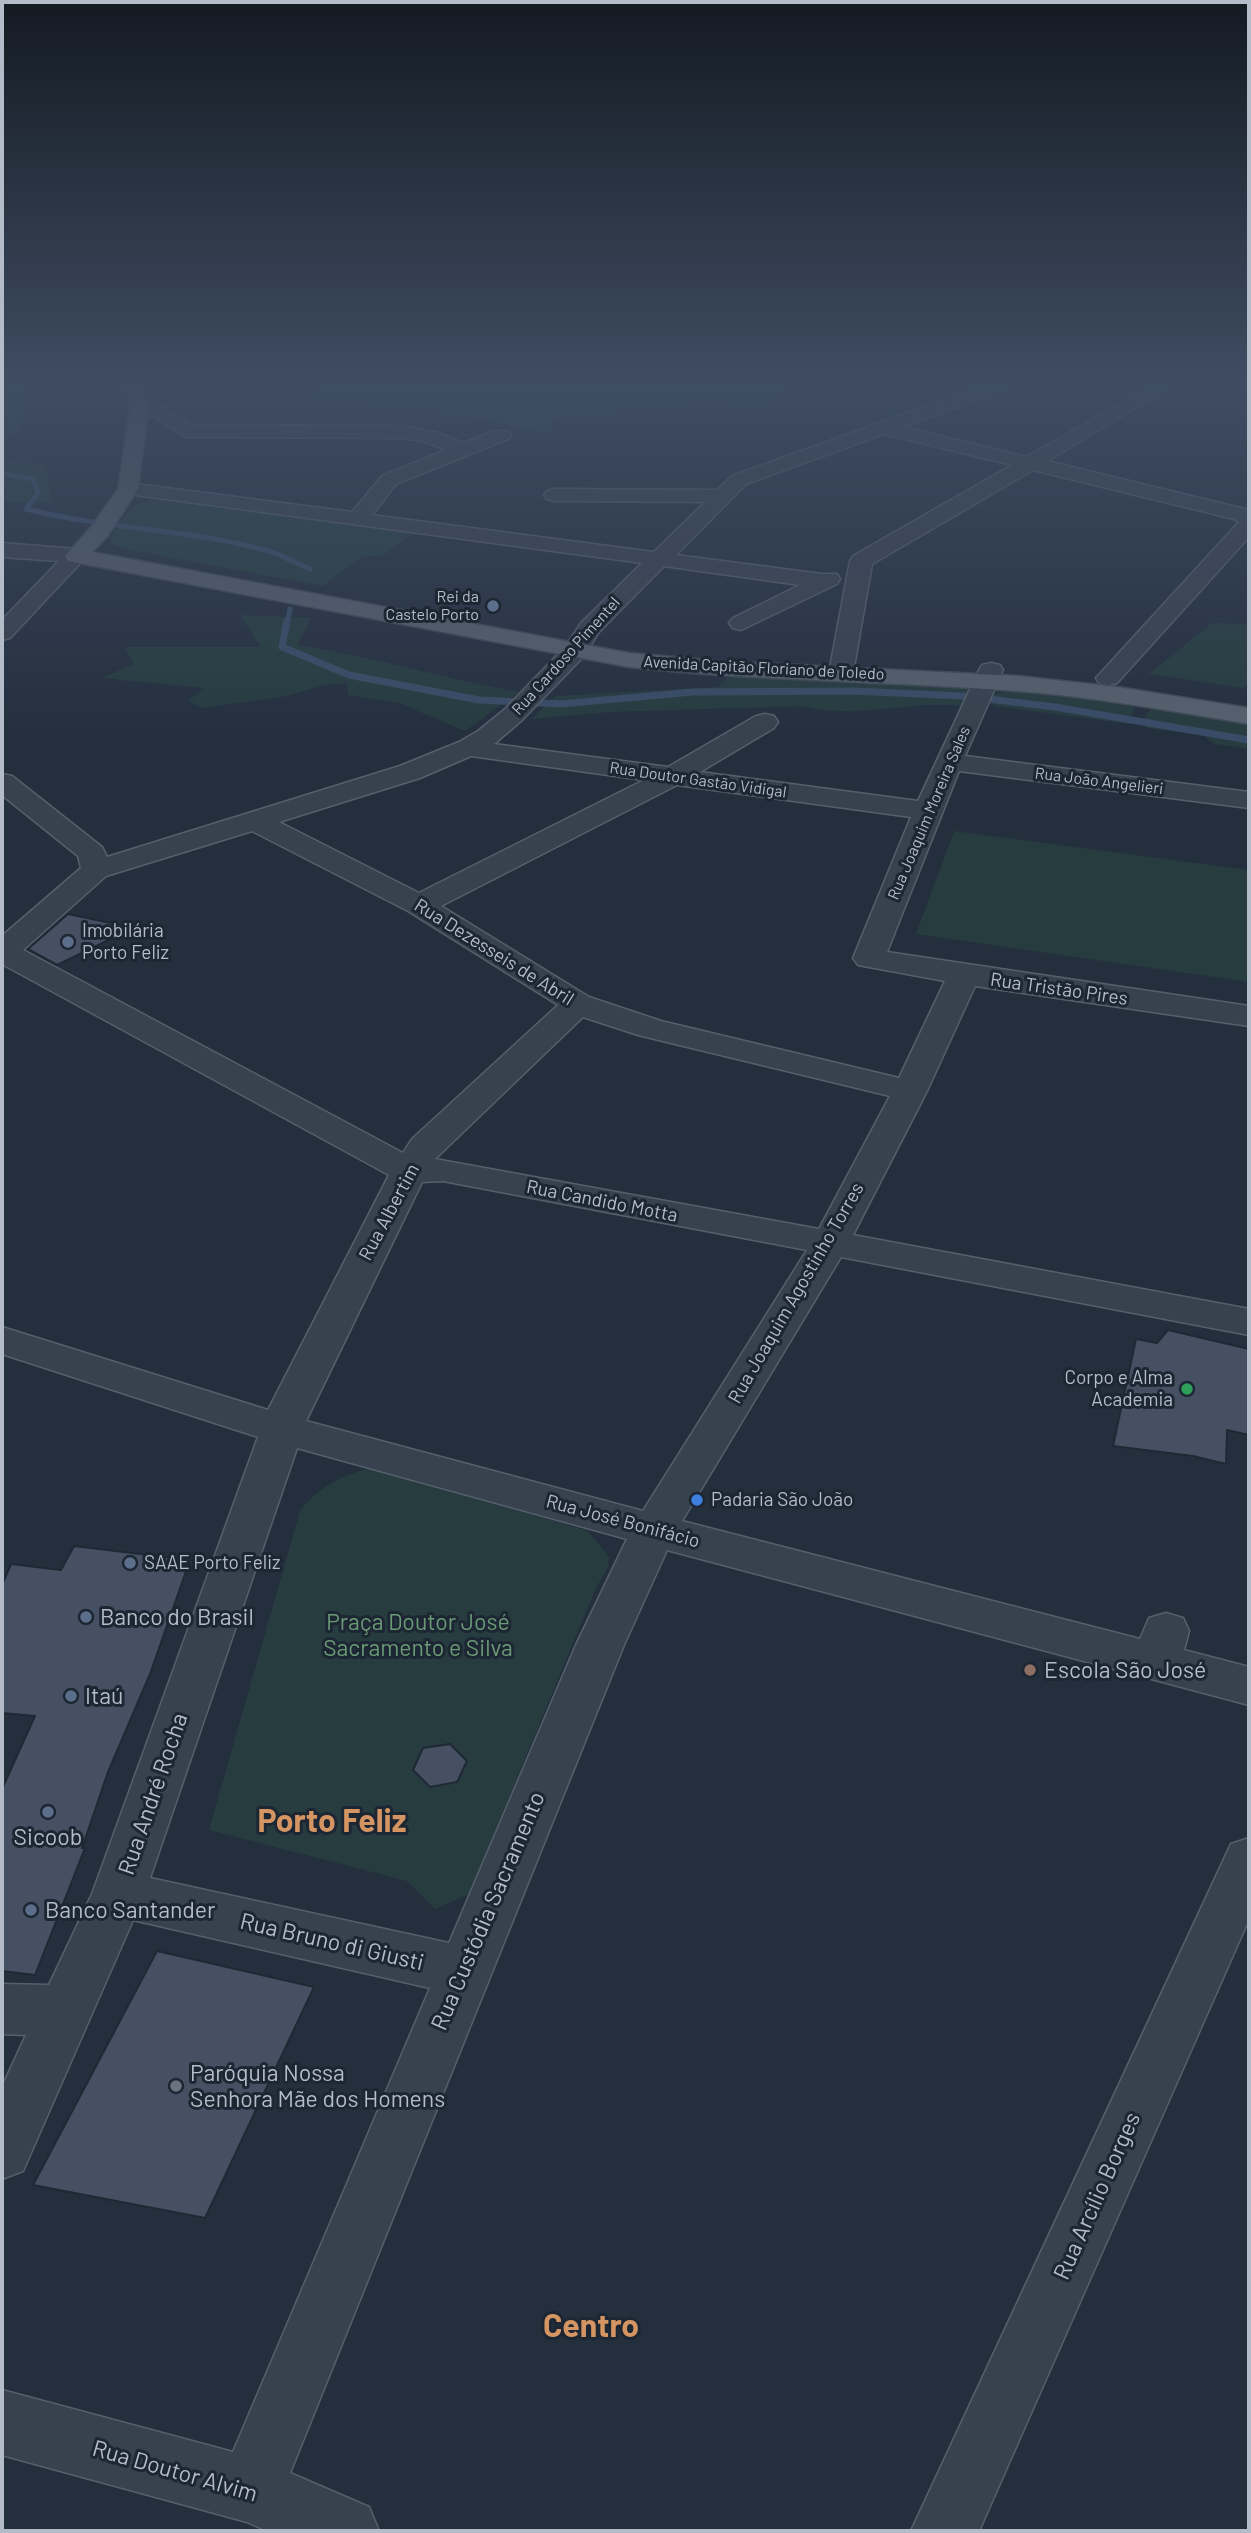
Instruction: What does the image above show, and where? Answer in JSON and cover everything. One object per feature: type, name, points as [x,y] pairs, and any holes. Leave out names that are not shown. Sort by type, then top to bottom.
[{"type":"main road","points":[[87,544],[120,503]]},
{"type":"main road","name":"Avenida Capitão Floriano de Toledo","points":[[87,544],[270,586],[688,667],[842,667],[984,687],[1097,690],[1249,716]]},
{"type":"main road","name":"Avenida Capitão Floriano de Toledo","points":[[984,687],[1108,678],[1249,703]]},
{"type":"street","points":[[233,503],[825,581]]},
{"type":"street","points":[[358,520],[371,503]]},
{"type":"street","name":"Rua Cardoso Pimentel","points":[[2,951],[96,870],[410,772],[468,748],[487,737],[533,695],[657,559],[715,503]]},
{"type":"street","points":[[741,623],[825,581],[961,503]]},
{"type":"street","points":[[1108,678],[1246,519],[1185,503]]},
{"type":"street","points":[[2,550],[87,544]]},
{"type":"street","points":[[2,633],[87,544]]},
{"type":"street","points":[[842,667],[861,561]]},
{"type":"street","name":"Rua Joaquim Moreira Sales","points":[[869,958],[927,811],[984,687]]},
{"type":"street","points":[[419,905],[671,777],[765,722]]},
{"type":"street","name":"Rua Doutor Gastão Vidigal","points":[[468,748],[927,811]]},
{"type":"street","name":"Rua João Angelieri","points":[[950,762],[1249,800]]},
{"type":"street","points":[[2,782],[92,853],[96,870]]},
{"type":"street","name":"Rua Dezesseis de Abril","points":[[253,820],[419,905],[578,1004],[650,1028],[910,1091]]},
{"type":"street","name":"Rua Candido Motta","points":[[2,951],[409,1171],[443,1170],[829,1245],[1249,1322]]},
{"type":"street","name":"Rua Tristão Pires","points":[[869,958],[964,975],[1249,1016]]},
{"type":"street","name":"Rua Joaquim Agostinho Torres","points":[[654,1530],[829,1245],[910,1091],[964,975]]},
{"type":"street","name":"Rua Albertim","points":[[282,1429],[290,1407],[409,1171],[425,1147],[578,1004]]},
{"type":"street","name":"Rua José Bonifácio","points":[[2,1340],[282,1429],[654,1530],[1162,1646],[1249,1686]]},
{"type":"street","name":"Rua André Rocha","points":[[2,2151],[118,1894],[282,1429]]},
{"type":"street","name":"Rua Custódia Sacramento","points":[[250,2490],[600,1645],[654,1530]]},
{"type":"street","name":"Rua Arcílio Borges","points":[[944,2531],[1249,1860]]},
{"type":"street","name":"Rua Bruno di Giusti","points":[[118,1894],[463,1971]]},
{"type":"street","points":[[2,2009],[66,2011]]},
{"type":"street","name":"Rua Doutor Alvim","points":[[2,2423],[250,2490],[345,2531]]},
{"type":"green space","points":[[141,503],[191,503],[414,532],[382,556],[362,556],[323,586],[125,549],[113,544],[109,539],[134,507]]},
{"type":"green space","points":[[240,615],[311,618],[297,645],[519,692],[465,731],[399,703],[348,695],[347,683],[325,685],[287,696],[201,708],[188,701],[204,688],[101,678],[134,664],[124,647],[261,647]]},
{"type":"green space","points":[[1212,623],[1249,624],[1249,683],[1243,688],[1149,674]]},
{"type":"green space","points":[[729,676],[940,686],[971,690],[962,706],[922,705],[843,711],[802,706],[609,712],[532,719],[555,696],[718,687]]},
{"type":"green space","points":[[1023,688],[1136,703],[1129,724],[995,706],[988,702],[992,695]]},
{"type":"green space","points":[[1153,706],[1249,723],[1249,749],[1214,744],[1204,736],[1147,728],[1143,723]]},
{"type":"green space","points":[[954,831],[1249,870],[1249,982],[916,934]]},
{"type":"green space","name":"Praça Doutor José Sacramento e Silva","points":[[370,1468],[588,1531],[609,1557],[608,1567],[595,1590],[469,1894],[435,1909],[407,1881],[209,1830],[300,1511],[315,1495],[331,1484]]},
{"type":"building","name":"Imobilária Porto Feliz","points":[[68,914],[120,925],[110,930],[121,934],[57,965],[28,949]]},
{"type":"building","name":"Corpo e Alma Academia","points":[[1168,1330],[1249,1349],[1249,1435],[1227,1430],[1226,1464],[1193,1456],[1113,1446],[1136,1339],[1157,1343]]},
{"type":"building","points":[[74,1546],[190,1560],[150,1674],[108,1772],[82,1848],[85,1848],[35,1975],[2,1971],[2,1789],[35,1716],[2,1713],[2,1585],[11,1564],[61,1570]]},
{"type":"building","points":[[450,1744],[467,1761],[457,1782],[430,1787],[413,1770],[423,1748]]},
{"type":"building","name":"Paróquia Nossa Senhora Mãe dos Homens","points":[[157,1951],[314,1987],[205,2218],[33,2185]]},
{"type":"waterway","points":[[30,503],[26,509],[56,516],[236,543],[271,552],[310,569]]},
{"type":"waterway","points":[[287,623],[290,609]]},
{"type":"waterway","points":[[287,621],[282,647],[349,675],[479,700],[561,704],[693,692],[852,691],[963,696],[1055,707],[1249,740]]},
{"type":"place","name":"Rei da Castelo Porto","points":[[493,606]]},
{"type":"place","name":"Imobilária Porto Feliz","points":[[68,942]]},
{"type":"place","name":"Corpo e Alma Academia","points":[[1187,1389]]},
{"type":"place","name":"Padaria São João","points":[[697,1500]]},
{"type":"place","name":"SAAE Porto Feliz","points":[[130,1563]]},
{"type":"place","name":"Banco do Brasil","points":[[86,1617]]},
{"type":"place","name":"Escola São José","points":[[1030,1670]]},
{"type":"place","name":"Itaú","points":[[71,1696]]},
{"type":"place","name":"Sicoob","points":[[48,1812]]},
{"type":"place","name":"Banco Santander","points":[[31,1910]]},
{"type":"place","name":"Paróquia Nossa Senhora Mãe dos Homens","points":[[176,2086]]},
{"type":"district","name":"Porto Feliz","points":[[332,1821]]},
{"type":"district","name":"Centro","points":[[591,2326]]}]
